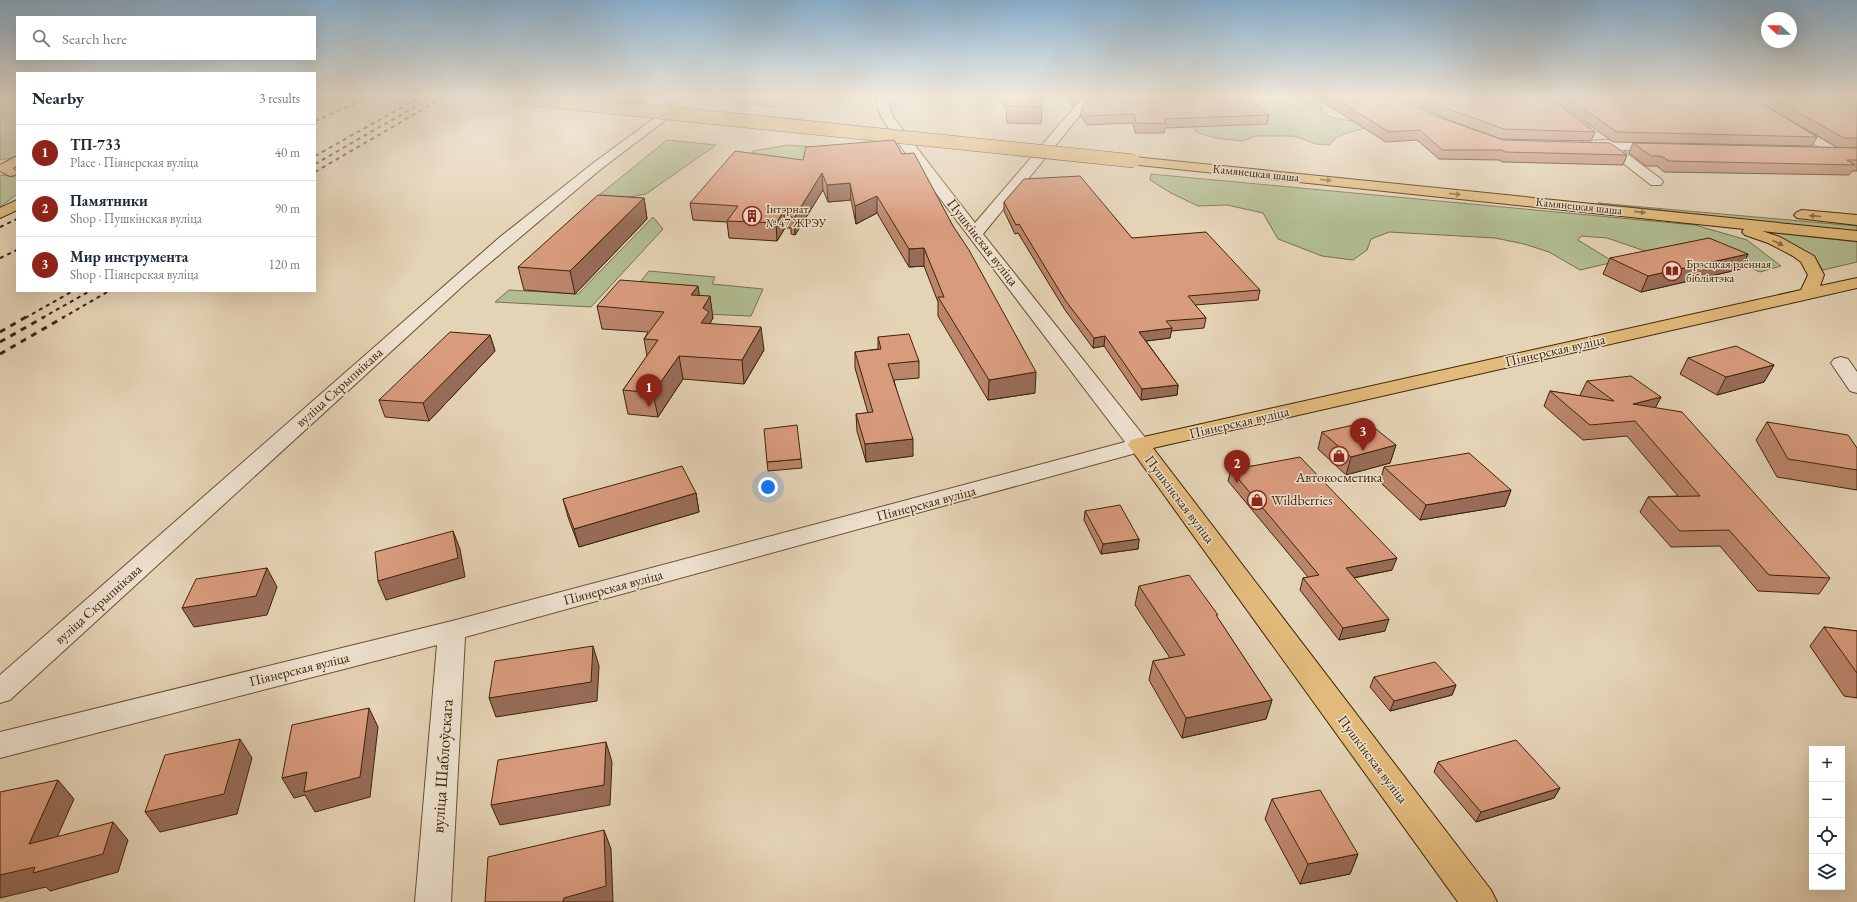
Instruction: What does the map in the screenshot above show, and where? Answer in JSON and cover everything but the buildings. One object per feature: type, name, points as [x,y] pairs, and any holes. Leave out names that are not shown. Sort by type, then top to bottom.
[{"type":"main road","name":"Камянецкая шаша","points":[[957,139],[1698,206]]},
{"type":"main road","name":"Камянецкая шаша","points":[[977,139],[1857,236]]},
{"type":"main road","points":[[7,170],[4,168],[16,161]]},
{"type":"main road","points":[[0,214],[16,205]]},
{"type":"main road","points":[[1789,214],[1856,220]]},
{"type":"main road","points":[[1687,217],[1738,228],[1774,240],[1799,253],[1808,259],[1816,275],[1808,294]]},
{"type":"main road","name":"Піянерская вуліца","points":[[1139,445],[1857,283]]},
{"type":"main road","name":"Пушкінская вуліца","points":[[1139,445],[1479,902]]},
{"type":"street","name":"вуліца Скрыпнікава","points":[[0,692],[415,319],[564,191],[630,139]]},
{"type":"street","name":"Пушкінская вуліца","points":[[904,139],[1139,445]]},
{"type":"street","points":[[976,233],[988,214],[1026,174],[1055,139]]},
{"type":"street","points":[[1600,139],[1656,182]]},
{"type":"street","points":[[1812,139],[1857,165]]},
{"type":"street","points":[[1570,145],[1671,147]]},
{"type":"street","points":[[1804,151],[1857,152]]},
{"type":"street","points":[[1841,363],[1857,387]]},
{"type":"street","name":"Піянерская вуліца","points":[[0,745],[452,631],[1139,445]]},
{"type":"street","name":"вуліца Шаблоўскага","points":[[433,902],[452,631]]},
{"type":"green space","points":[[0,139],[16,139],[16,157],[0,160]]},
{"type":"green space","points":[[1225,139],[1248,139],[1243,141]]},
{"type":"green space","points":[[1303,139],[1335,139],[1330,145],[1316,144]]},
{"type":"green space","points":[[667,140],[716,145],[646,194],[624,198],[598,196]]},
{"type":"green space","points":[[788,145],[825,148],[806,167],[751,162],[753,151]]},
{"type":"green space","points":[[1151,174],[1695,225],[1747,240],[1781,266],[1760,272],[1690,243],[1645,251],[1607,238],[1581,236],[1578,240],[1614,262],[1580,270],[1549,252],[1524,244],[1495,238],[1389,232],[1371,239],[1367,250],[1353,260],[1322,256],[1278,239],[1263,213],[1227,205],[1198,206],[1171,193],[1150,180]]},
{"type":"green space","points":[[0,175],[16,177],[16,195],[0,207]]},
{"type":"green space","points":[[1598,203],[1857,226],[1857,232]]},
{"type":"green space","points":[[653,217],[663,229],[591,307],[495,302],[509,290],[578,294]]},
{"type":"green space","points":[[1758,231],[1857,242],[1857,262],[1823,270],[1817,262],[1803,251]]},
{"type":"green space","points":[[649,271],[715,277],[712,284],[763,289],[751,316],[704,314],[627,298]]},
{"type":"railway","points":[[316,155],[345,139]]},
{"type":"railway","points":[[316,163],[358,139]]},
{"type":"railway","points":[[316,171],[372,139]]},
{"type":"railway","points":[[0,227],[16,219]]},
{"type":"railway","points":[[0,258],[16,250]]},
{"type":"railway","points":[[25,318],[71,292]]},
{"type":"railway","points":[[42,318],[88,292]]},
{"type":"railway","points":[[62,318],[107,292]]},
{"type":"railway","points":[[0,332],[26,317]]},
{"type":"railway","points":[[0,342],[44,317]]},
{"type":"railway","points":[[0,354],[64,317]]},
{"type":"place","name":"Інтэрнат № 47 ЖРЭУ","points":[[752,216]]},
{"type":"place","name":"Брэсцкая раённая бібліятэка","points":[[1672,271]]},
{"type":"place","name":"ТП-733","points":[[649,407]]},
{"type":"place","name":"Мир инструмента","points":[[1363,451]]},
{"type":"place","name":"Автокосметика","points":[[1339,456]]},
{"type":"place","name":"Памятники","points":[[1237,483]]},
{"type":"place","name":"Wildberries","points":[[1257,500]]}]
